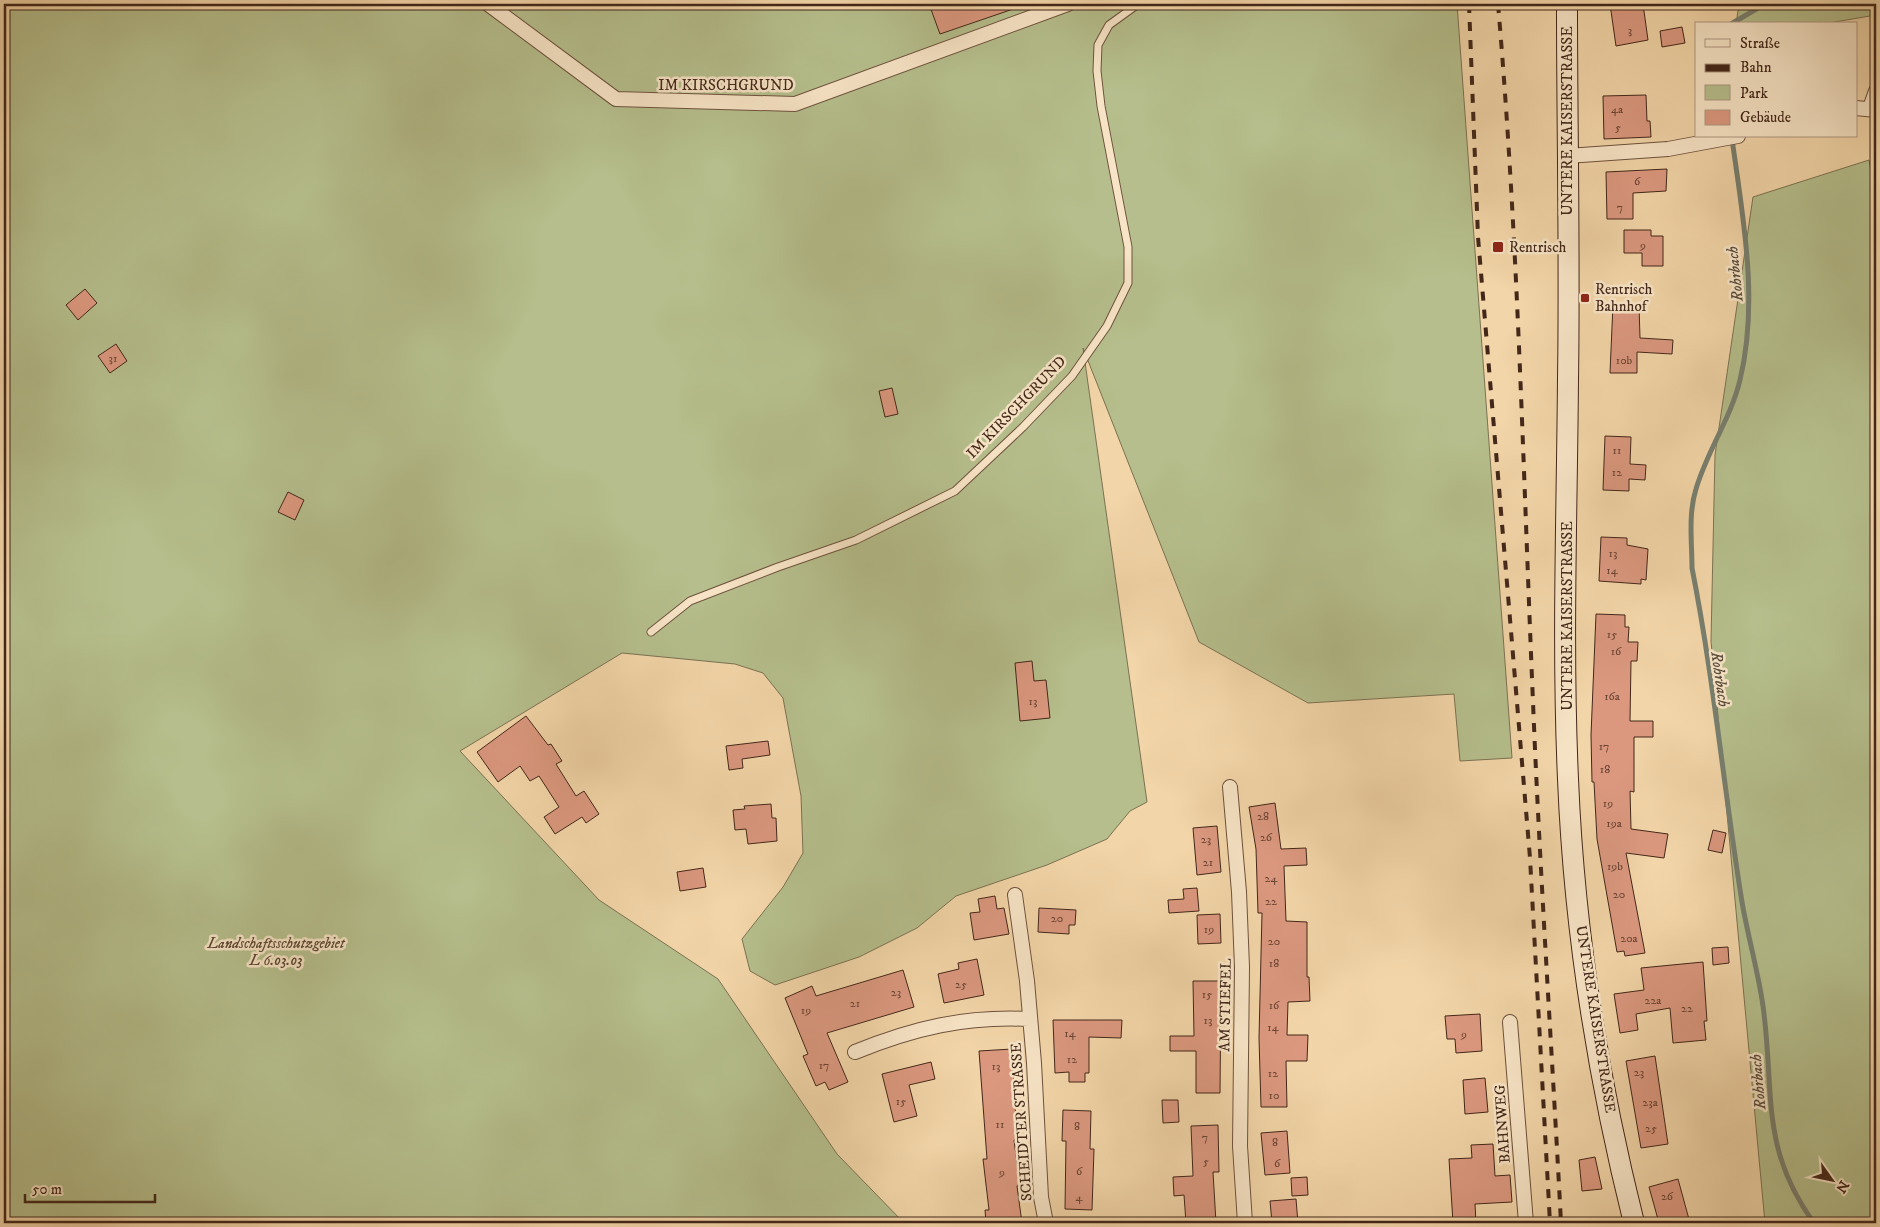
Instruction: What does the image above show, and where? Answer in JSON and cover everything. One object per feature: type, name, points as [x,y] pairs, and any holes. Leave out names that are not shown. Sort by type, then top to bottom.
[{"type":"main road","name":"UNTERE KAISERSTRASSE","points":[[1567,4],[1566,639],[1568,780],[1582,945],[1597,1042],[1634,1223]]},
{"type":"street","name":"IM KIRSCHGRUND","points":[[488,4],[616,100],[795,104],[1068,4]]},
{"type":"street","points":[[1867,108],[1876,91]]},
{"type":"street","points":[[1568,156],[1668,149],[1729,138]]},
{"type":"street","name":"AM STIEFEL","points":[[1230,787],[1240,892],[1242,957],[1240,1146],[1245,1223]]},
{"type":"street","name":"SCHEIDTER STRASSE","points":[[1015,895],[1030,1019],[1041,1197],[1046,1223]]},
{"type":"street","points":[[855,1052],[940,1024],[993,1017],[1030,1019]]},
{"type":"street","name":"BAHNWEG","points":[[1510,1022],[1526,1223]]},
{"type":"lane","name":"IM KIRSCHGRUND","points":[[651,632],[690,602],[778,566],[856,540],[955,491],[1023,427],[1072,376],[1107,326],[1128,283],[1128,247],[1101,106],[1097,71],[1098,45],[1109,25],[1138,4]]},
{"type":"green space","name":"Landschaftsschutzgebiet L 6.03.03","points":[[4,4],[1457,4],[1512,758],[1460,761],[1454,694],[1308,703],[1199,642],[1083,348],[1147,802],[1130,811],[1107,839],[1047,865],[956,896],[917,928],[859,957],[775,985],[750,971],[742,939],[783,887],[803,853],[801,796],[783,698],[763,673],[735,664],[622,653],[460,751],[599,900],[718,979],[837,1154],[904,1223],[4,1223]]},
{"type":"green space","points":[[1739,4],[1876,4],[1876,15],[1835,22],[1736,22]]},
{"type":"green space","points":[[1869,160],[1876,197],[1876,1223],[1765,1223],[1711,641],[1715,455],[1753,197]]},
{"type":"building","points":[[929,4],[1021,4],[1022,6],[940,34]]},
{"type":"building","points":[[1610,4],[1643,4],[1648,40],[1616,46]]},
{"type":"building","points":[[1682,27],[1685,43],[1662,47],[1660,31]]},
{"type":"building","points":[[1646,95],[1647,121],[1650,121],[1651,137],[1604,139],[1603,96]]},
{"type":"building","points":[[1667,169],[1666,191],[1633,193],[1633,219],[1607,219],[1606,172]]},
{"type":"building","points":[[1624,230],[1651,230],[1651,236],[1663,236],[1663,266],[1642,266],[1642,253],[1624,253]]},
{"type":"building","points":[[85,289],[97,303],[78,320],[66,305]]},
{"type":"building","points":[[1613,304],[1639,305],[1640,338],[1673,340],[1672,354],[1637,352],[1637,373],[1610,373]]},
{"type":"building","points":[[116,344],[127,361],[110,373],[98,356]]},
{"type":"building","points":[[892,388],[898,414],[885,417],[879,391]]},
{"type":"building","points":[[1605,436],[1631,437],[1630,464],[1646,465],[1645,480],[1629,479],[1629,491],[1603,490]]},
{"type":"building","points":[[288,492],[304,500],[295,520],[278,512]]},
{"type":"building","points":[[1601,537],[1627,538],[1627,545],[1648,549],[1646,580],[1641,579],[1641,584],[1599,581]]},
{"type":"building","points":[[1596,614],[1625,615],[1625,627],[1629,627],[1628,642],[1638,642],[1637,661],[1631,661],[1630,721],[1653,721],[1653,737],[1634,737],[1634,792],[1630,791],[1631,829],[1668,834],[1664,858],[1626,853],[1645,953],[1625,956],[1624,951],[1617,952],[1597,839],[1594,782],[1592,782],[1591,735]]},
{"type":"building","points":[[1032,661],[1034,681],[1046,680],[1050,718],[1020,721],[1015,663]]},
{"type":"building","points":[[526,716],[548,745],[551,744],[562,761],[556,764],[576,796],[584,791],[599,814],[586,823],[582,817],[555,834],[544,817],[559,807],[539,776],[530,781],[520,766],[498,782],[477,752]]},
{"type":"building","points":[[768,741],[770,755],[742,759],[743,768],[729,770],[726,746]]},
{"type":"building","points":[[1275,803],[1281,849],[1306,848],[1307,865],[1284,866],[1286,921],[1307,922],[1307,977],[1309,977],[1310,1001],[1288,1002],[1287,1035],[1308,1035],[1307,1061],[1286,1061],[1287,1107],[1261,1107],[1259,1038],[1262,913],[1258,913],[1256,849],[1249,807]]},
{"type":"building","points":[[771,804],[772,818],[776,818],[777,841],[748,844],[746,829],[735,830],[733,810],[745,809],[744,806]]},
{"type":"building","points":[[1217,826],[1221,872],[1197,875],[1193,828]]},
{"type":"building","points":[[1713,830],[1726,833],[1722,853],[1708,850]]},
{"type":"building","points":[[703,868],[706,887],[680,891],[677,872]]},
{"type":"building","points":[[1197,888],[1199,911],[1169,913],[1168,900],[1184,899],[1183,889]]},
{"type":"building","points":[[995,896],[997,909],[1004,908],[1009,934],[974,940],[970,913],[980,912],[978,899]]},
{"type":"building","points":[[1039,908],[1076,910],[1075,925],[1069,925],[1069,934],[1038,932]]},
{"type":"building","points":[[1220,914],[1221,943],[1198,944],[1197,915]]},
{"type":"building","points":[[1728,947],[1729,963],[1713,965],[1712,948]]},
{"type":"building","points":[[977,959],[984,995],[944,1003],[938,974],[959,969],[958,963]]},
{"type":"building","points":[[1703,962],[1707,1021],[1704,1021],[1706,1040],[1673,1043],[1670,1008],[1636,1014],[1638,1030],[1620,1033],[1614,994],[1644,990],[1641,968]]},
{"type":"building","points":[[903,970],[914,1007],[827,1033],[848,1082],[829,1090],[825,1082],[816,1086],[803,1056],[808,1054],[785,998],[812,986],[816,996]]},
{"type":"building","points":[[1193,981],[1221,981],[1220,1093],[1196,1093],[1196,1051],[1170,1051],[1170,1036],[1194,1036]]},
{"type":"building","points":[[1480,1014],[1482,1051],[1456,1053],[1455,1039],[1447,1039],[1445,1016]]},
{"type":"building","points":[[1053,1020],[1122,1020],[1121,1038],[1089,1037],[1089,1073],[1085,1073],[1085,1082],[1069,1082],[1069,1072],[1055,1073]]},
{"type":"building","points":[[1012,1049],[1017,1140],[1014,1140],[1020,1186],[1017,1186],[1022,1223],[986,1223],[985,1210],[989,1210],[983,1159],[987,1159],[979,1051]]},
{"type":"building","points":[[1655,1056],[1668,1144],[1641,1148],[1626,1061]]},
{"type":"building","points":[[931,1062],[935,1079],[909,1085],[917,1116],[894,1122],[882,1074]]},
{"type":"building","points":[[1485,1078],[1488,1112],[1465,1114],[1463,1080]]},
{"type":"building","points":[[1162,1100],[1178,1100],[1179,1122],[1163,1123]]},
{"type":"building","points":[[1063,1110],[1091,1111],[1090,1149],[1094,1149],[1092,1210],[1065,1209],[1066,1141],[1062,1141]]},
{"type":"building","points":[[1218,1125],[1219,1172],[1213,1172],[1216,1223],[1186,1223],[1184,1195],[1174,1196],[1173,1177],[1193,1176],[1191,1126]]},
{"type":"building","points":[[1287,1131],[1290,1173],[1265,1175],[1261,1133]]},
{"type":"building","points":[[1493,1144],[1495,1176],[1510,1175],[1512,1202],[1475,1204],[1476,1223],[1453,1223],[1449,1159],[1472,1158],[1471,1145]]},
{"type":"building","points":[[1595,1157],[1602,1189],[1582,1191],[1579,1160]]},
{"type":"building","points":[[1307,1177],[1308,1195],[1292,1196],[1291,1178]]},
{"type":"building","points":[[1678,1179],[1690,1223],[1659,1223],[1649,1187]]},
{"type":"building","points":[[1296,1199],[1298,1223],[1272,1223],[1270,1201]]},
{"type":"waterway","name":"Rohrbach","points":[[1734,22],[1762,4]]},
{"type":"waterway","name":"Rohrbach","points":[[1732,139],[1741,199],[1749,290],[1746,350],[1740,380],[1731,408],[1706,461],[1696,489],[1691,518],[1692,568],[1707,651],[1742,902],[1763,1006],[1772,1118],[1777,1144],[1785,1169],[1797,1195],[1814,1223]]},
{"type":"railway","points":[[1469,4],[1478,237],[1530,858],[1550,1223]]},
{"type":"railway","points":[[1498,4],[1515,265],[1536,767],[1561,1223]]},
{"type":"place","name":"Rentrisch","points":[[1498,247]]},
{"type":"place","name":"Rentrisch Bahnhof","points":[[1585,298]]}]
